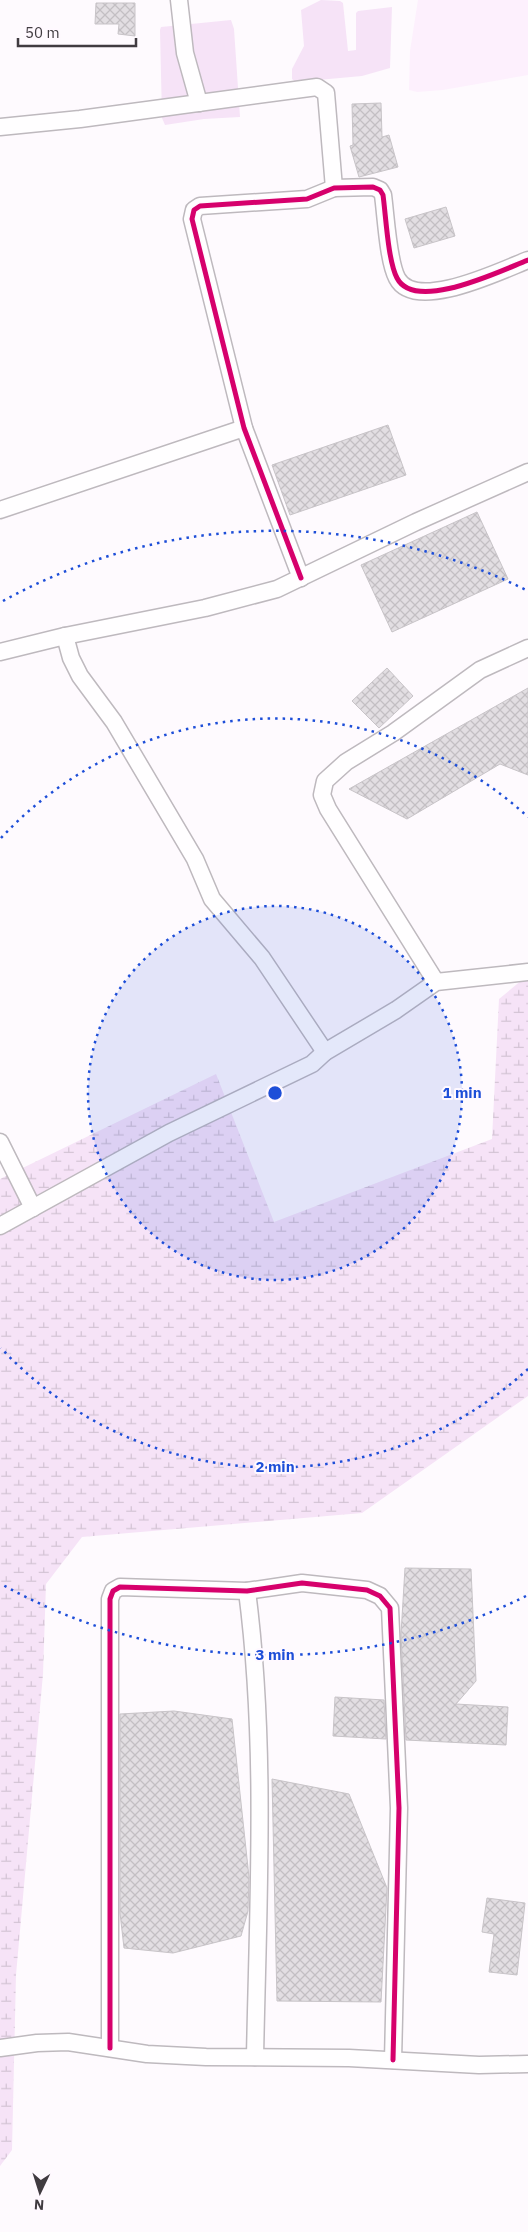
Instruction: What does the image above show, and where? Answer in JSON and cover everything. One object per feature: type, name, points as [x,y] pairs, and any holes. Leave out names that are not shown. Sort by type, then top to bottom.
[{"type":"street","points":[[179,0],[185,53],[198,103]]},
{"type":"street","points":[[0,127],[80,119],[317,87],[326,93],[334,188]]},
{"type":"street","points":[[301,578],[244,428],[192,219],[194,210],[200,206],[307,199],[334,188],[374,187],[380,190],[383,195],[392,260],[397,278],[404,287],[417,292],[440,291],[528,260]]},
{"type":"street","points":[[0,510],[244,428]]},
{"type":"street","points":[[0,652],[65,636],[205,608],[277,589],[416,522],[528,472]]},
{"type":"street","points":[[65,636],[71,658],[80,676],[124,739],[195,859],[212,899],[262,958],[325,1052]]},
{"type":"street","points":[[436,982],[328,810],[322,795],[326,781],[346,762],[393,733],[480,670],[528,648]]},
{"type":"street","points":[[0,1226],[169,1133],[312,1064],[325,1052],[396,1010],[436,982],[528,972]]},
{"type":"street","points":[[0,1142],[33,1208]]},
{"type":"street","points":[[110,2048],[110,1599],[114,1591],[120,1586],[247,1591],[302,1583],[367,1590],[380,1596],[390,1608],[399,1816],[393,2060]]},
{"type":"street","points":[[247,1591],[257,1684],[259,1849],[256,2057]]},
{"type":"street","points":[[0,2048],[36,2043],[68,2042],[146,2054],[393,2060],[478,2065],[528,2064]]},
{"type":"shaded area","points":[[418,0],[528,0],[528,75],[443,90],[417,92],[409,90],[410,51]]},
{"type":"green space","points":[[321,0],[340,1],[343,3],[348,51],[356,50],[356,13],[358,11],[392,7],[390,68],[362,76],[296,82],[292,79],[292,69],[304,46],[301,10]]},
{"type":"green space","points":[[231,20],[234,29],[240,117],[204,119],[165,125],[162,118],[161,27]]},
{"type":"green space","points":[[528,975],[528,1396],[362,1513],[82,1537],[46,1584],[43,1674],[16,1975],[12,2150],[0,2166],[0,1179],[216,1074],[274,1222],[492,1139],[499,999]]},
{"type":"building","points":[[96,3],[135,3],[135,36],[118,34],[119,24],[95,24]]},
{"type":"building","points":[[381,103],[382,137],[389,135],[398,167],[359,177],[350,146],[353,145],[352,104]]},
{"type":"building","points":[[446,207],[455,236],[414,248],[405,219]]},
{"type":"building","points":[[388,425],[406,475],[290,515],[272,465]]},
{"type":"building","points":[[477,512],[508,579],[392,632],[361,565]]},
{"type":"building","points":[[387,668],[413,696],[379,728],[352,701]]},
{"type":"building","points":[[528,688],[528,775],[500,764],[407,819],[349,789]]},
{"type":"building","points":[[405,1568],[471,1569],[476,1681],[456,1704],[508,1707],[506,1745],[406,1740],[401,1634]]},
{"type":"building","points":[[335,1697],[384,1700],[386,1739],[333,1736]]},
{"type":"building","points":[[174,1711],[232,1719],[249,1877],[248,1911],[241,1936],[173,1953],[124,1948],[120,1913],[120,1714]]},
{"type":"building","points":[[272,1779],[349,1794],[387,1888],[381,2002],[277,2001]]},
{"type":"building","points":[[487,1898],[525,1903],[517,1975],[489,1972],[494,1934],[482,1932]]},
{"type":"cycle path","points":[[301,578],[244,428],[192,219],[194,210],[200,206],[307,199],[334,188],[373,187],[380,190],[383,195],[391,261],[397,278],[407,288],[421,291],[460,286],[528,260]]},
{"type":"cycle path","points":[[110,2048],[110,1599],[113,1591],[120,1587],[247,1591],[302,1583],[367,1590],[380,1596],[390,1608],[399,1808],[393,2060]]}]
